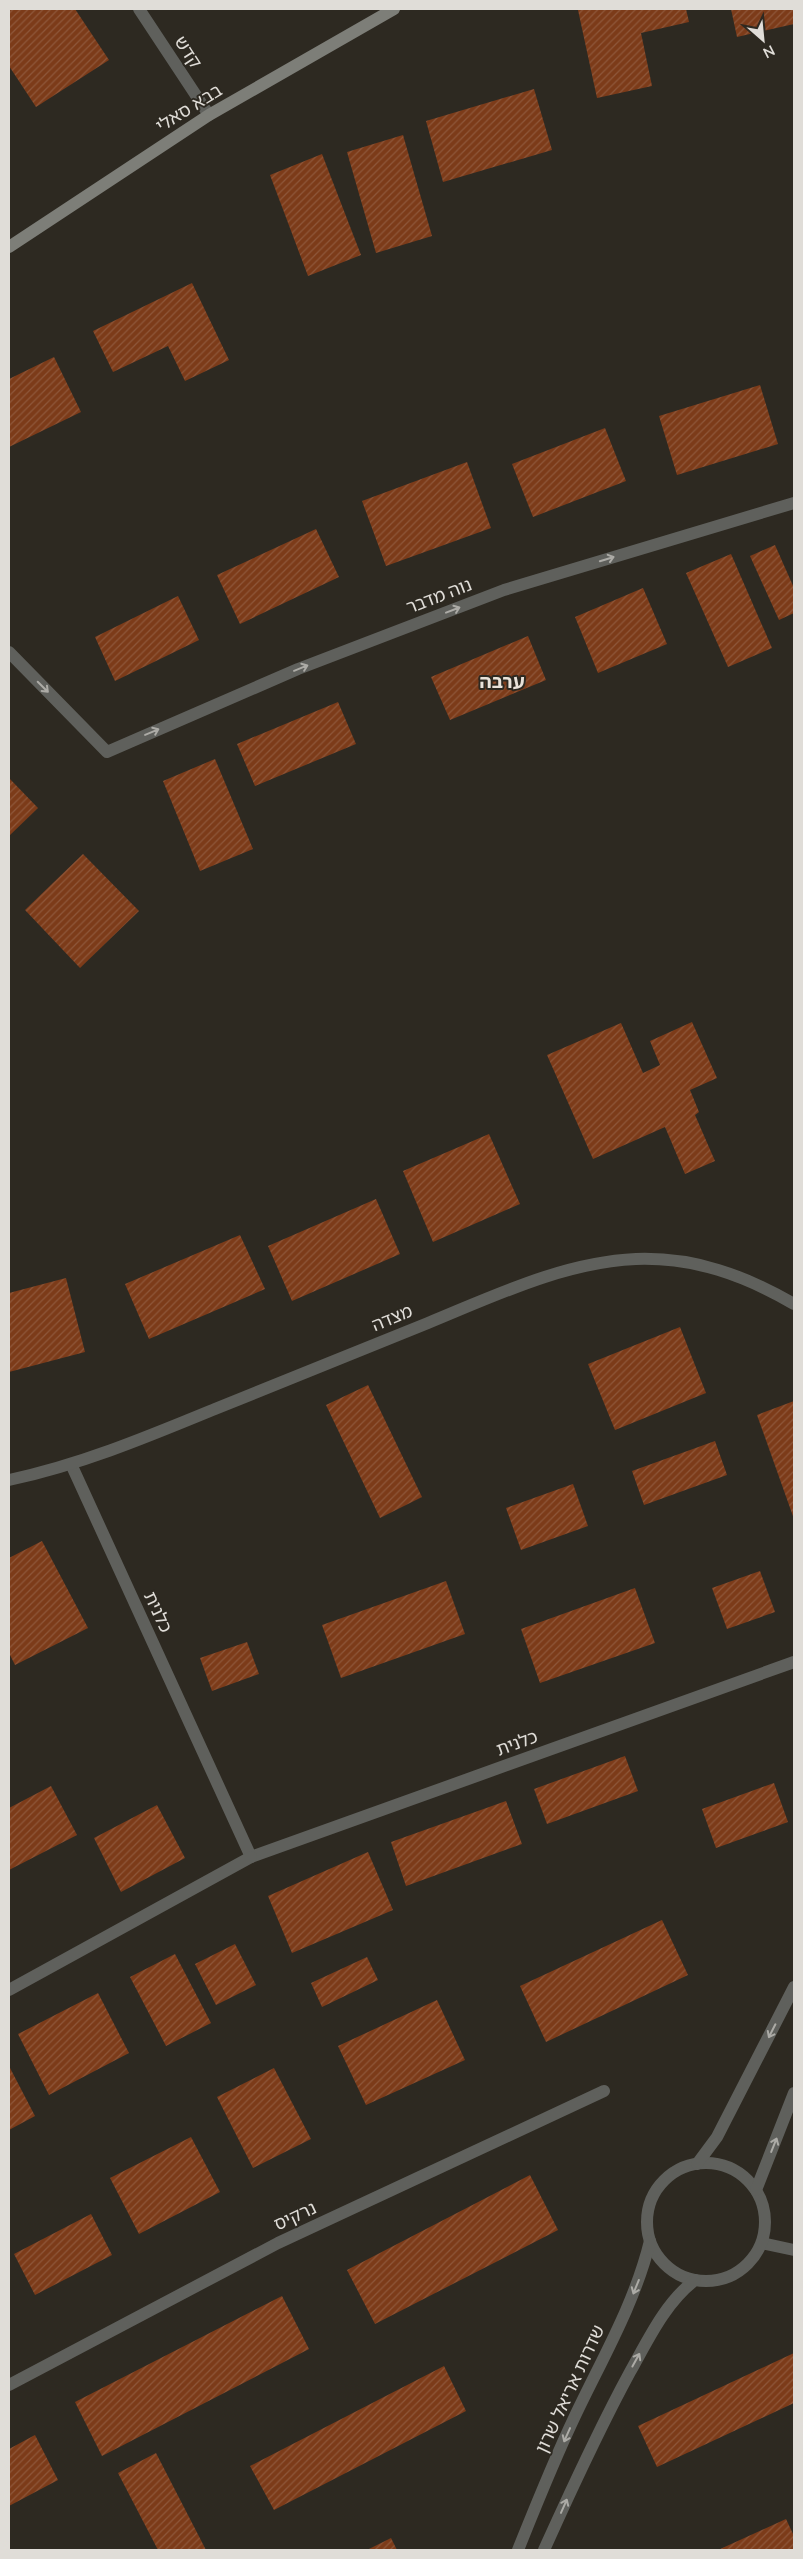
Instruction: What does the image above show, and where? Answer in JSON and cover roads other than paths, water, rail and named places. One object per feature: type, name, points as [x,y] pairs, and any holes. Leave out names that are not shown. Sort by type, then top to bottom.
[{"type":"main road","name":"בבא סאלי","points":[[9,247],[208,115],[394,9]]},
{"type":"street","name":"קדש","points":[[139,9],[208,115]]},
{"type":"street","name":"נוה מדבר","points":[[9,652],[107,752],[298,669],[504,590],[794,503]]},
{"type":"street","name":"מצדה","points":[[9,1480],[71,1464],[127,1445],[493,1297],[564,1271],[600,1263],[634,1259],[674,1260],[709,1266],[749,1280],[794,1304]]},
{"type":"street","name":"כלנית","points":[[71,1464],[251,1857]]},
{"type":"street","name":"כלנית","points":[[9,1990],[251,1857],[794,1662]]},
{"type":"street","points":[[697,2164],[717,2137],[794,1987]]},
{"type":"street","name":"נרקיס","points":[[9,2385],[278,2243],[604,2091]]},
{"type":"street","points":[[756,2190],[794,2093]]},
{"type":"street","points":[[712,2163],[727,2167],[740,2174],[756,2190],[762,2204],[765,2220],[762,2242],[751,2260],[735,2273],[716,2280],[695,2280],[670,2269],[656,2254],[650,2241],[647,2218],[656,2191],[666,2178],[686,2166],[712,2163]]},
{"type":"street","name":"שדרות אריאל שרון","points":[[518,2550],[574,2418],[626,2311],[642,2272],[650,2241]]},
{"type":"street","points":[[762,2242],[794,2250]]},
{"type":"street","points":[[544,2550],[598,2431],[650,2336],[670,2306],[695,2280]]},
{"type":"district","name":"ערבה","points":[[502,681]]}]
